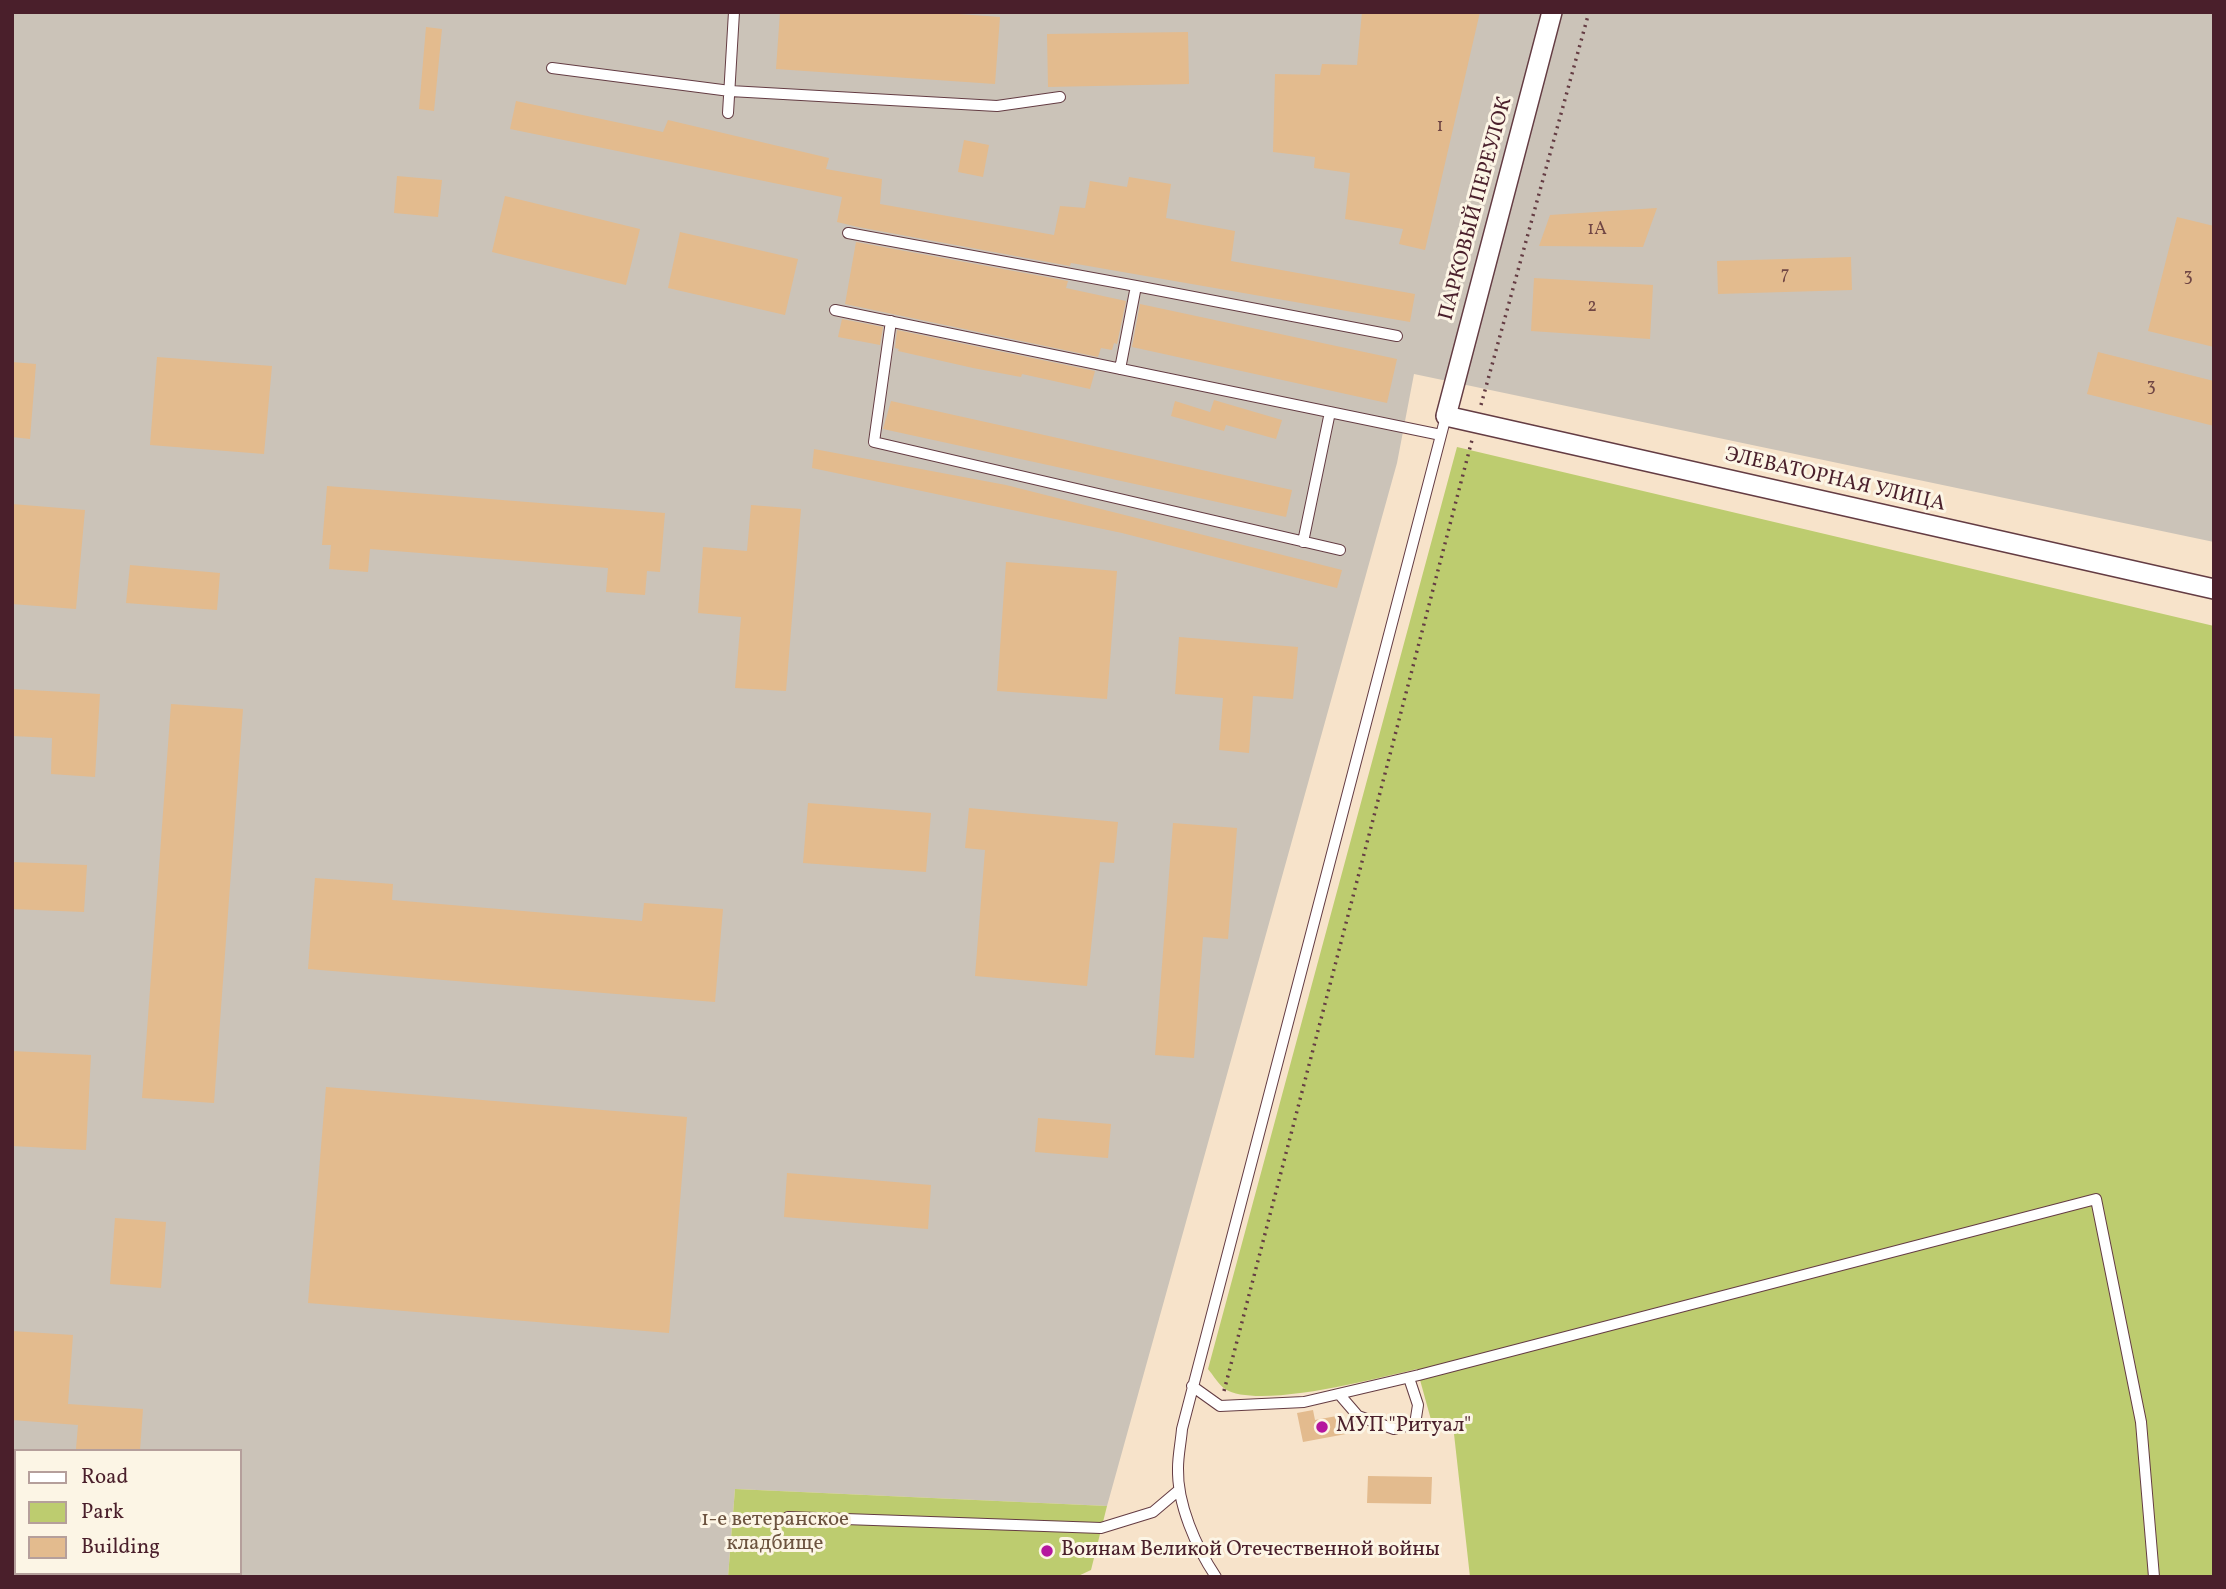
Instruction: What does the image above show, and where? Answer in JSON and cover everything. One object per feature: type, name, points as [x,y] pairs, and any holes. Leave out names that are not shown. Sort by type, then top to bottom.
[{"type":"street","name":"ПАРКОВЫЙ ПЕРЕУЛОК","points":[[1443,426],[1552,12]]},
{"type":"street","name":"ЭЛЕВАТОРНАЯ УЛИЦА","points":[[1443,426],[1476,424],[2214,589]]},
{"type":"lane","points":[[728,113],[734,12]]},
{"type":"lane","points":[[552,68],[730,90],[997,106],[1060,97]]},
{"type":"lane","points":[[848,233],[1397,336]]},
{"type":"lane","points":[[1120,369],[1136,286]]},
{"type":"lane","points":[[835,310],[1330,412],[1443,426],[1182,1429],[1179,1490],[1196,1546],[1216,1577]]},
{"type":"lane","points":[[891,321],[874,442],[1340,550]]},
{"type":"lane","points":[[1303,542],[1330,412]]},
{"type":"lane","points":[[1192,1386],[1220,1406],[1304,1402],[1409,1378],[2096,1199],[2141,1422],[2154,1577]]},
{"type":"lane","points":[[1339,1394],[1358,1416],[1394,1429],[1415,1424],[1418,1405],[1409,1378]]},
{"type":"lane","points":[[788,1517],[1101,1528],[1153,1512],[1179,1490]]},
{"type":"path","points":[[1220,1406],[1476,424],[1589,12]]},
{"type":"shaded area","points":[[12,12],[2214,12],[2214,542],[1414,374],[1397,463],[1107,1506],[735,1489],[728,1577],[12,1577]]},
{"type":"green space","points":[[1457,447],[2214,626],[2214,1577],[1470,1577],[1453,1425],[1433,1427],[1417,1369],[1348,1385],[1263,1396],[1241,1395],[1225,1389],[1208,1369]]},
{"type":"green space","name":"1-е ветеранское кладбище","points":[[735,1489],[1107,1506],[1091,1570],[1076,1577],[728,1577]]},
{"type":"building","points":[[780,12],[931,12],[1000,17],[995,84],[776,69]]},
{"type":"building","points":[[1362,12],[1480,12],[1425,250],[1399,244],[1403,229],[1345,219],[1350,173],[1314,168],[1315,157],[1273,152],[1275,74],[1320,75],[1322,64],[1357,65]]},
{"type":"building","points":[[426,27],[442,29],[434,111],[419,109]]},
{"type":"building","points":[[1188,32],[1189,84],[1048,87],[1047,34]]},
{"type":"building","points":[[516,101],[663,132],[668,120],[829,158],[826,169],[882,179],[880,204],[1054,235],[1060,206],[1085,208],[1090,181],[1127,187],[1129,177],[1171,184],[1166,218],[1235,231],[1231,261],[1415,294],[1410,322],[1071,263],[1070,266],[837,222],[842,197],[510,129]]},
{"type":"building","points":[[964,140],[989,145],[983,177],[958,172]]},
{"type":"building","points":[[397,176],[442,180],[438,217],[394,213]]},
{"type":"building","points":[[505,196],[640,229],[626,285],[492,252]]},
{"type":"building","points":[[1657,208],[1643,247],[1539,246],[1550,215]]},
{"type":"building","points":[[2177,217],[2214,226],[2214,347],[2148,331]]},
{"type":"building","points":[[680,232],[798,259],[785,315],[668,288]]},
{"type":"building","points":[[856,242],[1068,281],[1066,288],[1126,301],[1117,344],[1114,343],[1112,350],[1101,348],[1098,357],[845,304]]},
{"type":"building","points":[[1851,257],[1852,290],[1718,294],[1717,261]]},
{"type":"building","points":[[1534,278],[1653,285],[1650,339],[1531,331]]},
{"type":"building","points":[[1140,304],[1397,359],[1387,403],[1132,347]]},
{"type":"building","points":[[842,319],[883,327],[880,345],[838,337]]},
{"type":"building","points":[[897,330],[1095,371],[1090,389],[1022,374],[1021,377],[973,368],[898,351],[899,349],[895,348]]},
{"type":"building","points":[[2098,352],[2214,381],[2214,426],[2087,394]]},
{"type":"building","points":[[157,357],[272,366],[264,454],[150,445]]},
{"type":"building","points":[[12,362],[36,364],[30,439],[12,437]]},
{"type":"building","points":[[1214,400],[1282,420],[1276,439],[1226,425],[1224,431],[1171,416],[1175,401],[1210,412]]},
{"type":"building","points":[[891,401],[1292,490],[1286,517],[883,429]]},
{"type":"building","points":[[814,449],[1006,485],[1342,570],[1337,588],[1122,533],[812,468]]},
{"type":"building","points":[[327,486],[665,513],[660,572],[647,571],[645,595],[606,592],[608,568],[370,549],[368,572],[329,569],[331,545],[322,545]]},
{"type":"building","points":[[12,504],[85,510],[76,609],[12,604]]},
{"type":"building","points":[[751,505],[801,509],[786,691],[735,688],[741,617],[698,613],[703,547],[747,551]]},
{"type":"building","points":[[1006,562],[1117,571],[1107,699],[997,691]]},
{"type":"building","points":[[130,565],[220,573],[217,610],[126,603]]},
{"type":"building","points":[[1179,637],[1298,647],[1293,699],[1253,696],[1249,753],[1219,750],[1223,698],[1175,694]]},
{"type":"building","points":[[12,689],[100,694],[95,777],[51,774],[52,738],[12,736]]},
{"type":"building","points":[[171,704],[243,709],[214,1103],[142,1098]]},
{"type":"building","points":[[808,803],[931,813],[926,872],[803,863]]},
{"type":"building","points":[[969,808],[1118,822],[1114,863],[1100,862],[1087,986],[975,976],[985,850],[965,848]]},
{"type":"building","points":[[1173,823],[1237,828],[1228,939],[1203,937],[1194,1058],[1155,1055]]},
{"type":"building","points":[[12,862],[87,865],[84,912],[12,909]]},
{"type":"building","points":[[315,878],[393,884],[392,900],[642,921],[644,903],[723,909],[715,1002],[308,969]]},
{"type":"building","points":[[12,1051],[91,1055],[86,1150],[12,1146]]},
{"type":"building","points":[[326,1087],[687,1117],[669,1333],[308,1303]]},
{"type":"building","points":[[1038,1118],[1111,1124],[1108,1158],[1035,1152]]},
{"type":"building","points":[[787,1173],[931,1185],[928,1229],[784,1217]]},
{"type":"building","points":[[115,1218],[166,1222],[161,1288],[110,1284]]},
{"type":"building","points":[[12,1331],[73,1335],[68,1404],[143,1409],[140,1449],[76,1449],[78,1425],[12,1420]]},
{"type":"building","name":"МУП \"Ритуал\"","points":[[1313,1410],[1315,1420],[1342,1415],[1346,1434],[1303,1442],[1297,1413]]},
{"type":"building","points":[[1368,1476],[1432,1477],[1431,1504],[1367,1503]]},
{"type":"place","name":"МУП \"Ритуал\"","points":[[1322,1427]]},
{"type":"place","name":"Воинам Великой Отечественной войны","points":[[1047,1551]]}]
